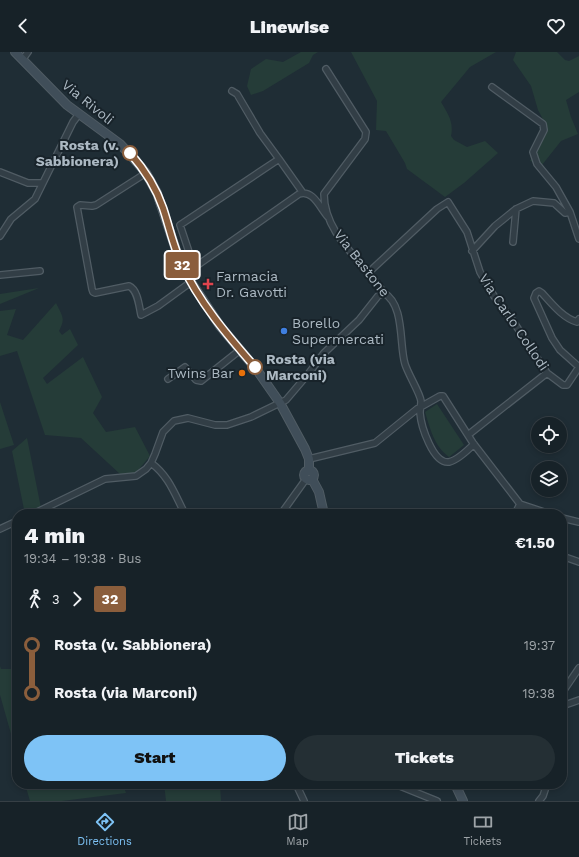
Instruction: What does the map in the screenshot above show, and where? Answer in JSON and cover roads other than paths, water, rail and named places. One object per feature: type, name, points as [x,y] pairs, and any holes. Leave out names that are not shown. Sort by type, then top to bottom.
[{"type":"street","name":"Via Rivoli","points":[[15,52],[26,56],[58,96],[79,114],[120,144],[146,173],[163,207],[176,250],[191,282],[220,326],[257,370],[280,403],[301,439],[309,459],[309,470],[313,475],[309,479]]},
{"type":"street","name":"Via Bastone","points":[[326,69],[366,132],[365,139],[324,194],[328,217],[339,236],[384,294],[388,295],[392,301],[398,316],[402,355],[409,375],[421,400],[420,407],[422,421],[427,438],[433,450],[440,459],[444,461],[451,461],[474,444]]},
{"type":"street","points":[[492,87],[543,124],[544,130],[534,152],[537,164],[556,188],[570,212],[579,239]]},
{"type":"street","points":[[232,91],[237,94],[260,133],[303,192],[312,197],[328,217]]},
{"type":"street","points":[[0,236],[11,219],[35,199],[73,122],[79,114]]},
{"type":"street","points":[[194,267],[180,225],[279,159]]},
{"type":"street","points":[[0,172],[28,183],[42,183]]},
{"type":"street","points":[[146,173],[96,205],[80,205],[77,207],[93,292],[95,294],[129,286],[132,287],[141,315],[158,306],[191,282]]},
{"type":"street","points":[[186,272],[303,192]]},
{"type":"street","points":[[472,250],[495,226],[516,209],[533,201],[554,203],[565,213],[570,212]]},
{"type":"street","name":"Via Carlo Collodi","points":[[368,273],[437,210],[448,202],[467,232],[480,272],[488,286],[547,373],[563,385],[567,385],[579,367]]},
{"type":"street","points":[[513,242],[516,209]]},
{"type":"street","points":[[0,275],[40,271]]},
{"type":"street","points":[[579,319],[577,322],[572,321],[559,311],[542,293],[539,291],[536,293],[534,298],[552,338],[560,350],[579,367]]},
{"type":"street","points":[[43,509],[105,479],[136,476],[146,469],[151,463],[163,432],[174,421],[188,418],[215,425],[227,425],[252,417],[288,399],[324,352],[359,320],[378,296],[384,294]]},
{"type":"street","points":[[168,379],[185,367],[196,380],[201,381],[240,350]]},
{"type":"street","points":[[468,435],[547,373]]},
{"type":"street","points":[[309,459],[348,448],[375,443],[420,407],[440,396],[444,397],[474,444],[520,504],[535,509]]},
{"type":"street","points":[[151,463],[168,479],[183,509]]},
{"type":"street","points":[[285,509],[309,479],[319,492],[323,509]]},
{"type":"street","points":[[518,509],[520,504]]},
{"type":"street","points":[[567,519],[579,522]]},
{"type":"street","points":[[0,529],[12,523]]},
{"type":"street","points":[[567,558],[579,562]]},
{"type":"street","points":[[567,686],[579,668]]},
{"type":"street","points":[[567,704],[579,700]]},
{"type":"street","points":[[298,789],[304,801]]},
{"type":"street","points":[[407,789],[437,801]]},
{"type":"street","points":[[457,789],[463,801]]},
{"type":"street","points":[[539,801],[543,796],[545,789]]},
{"type":"place","name":"Rosta (v. Sabbionera)","points":[[130,153]]},
{"type":"place","name":"Farmacia Dr. Gavotti","points":[[208,284]]},
{"type":"place","name":"Borello Supermercati","points":[[284,331]]},
{"type":"place","name":"Rosta (via Marconi)","points":[[255,367]]},
{"type":"place","name":"Twins Bar","points":[[242,373]]}]
